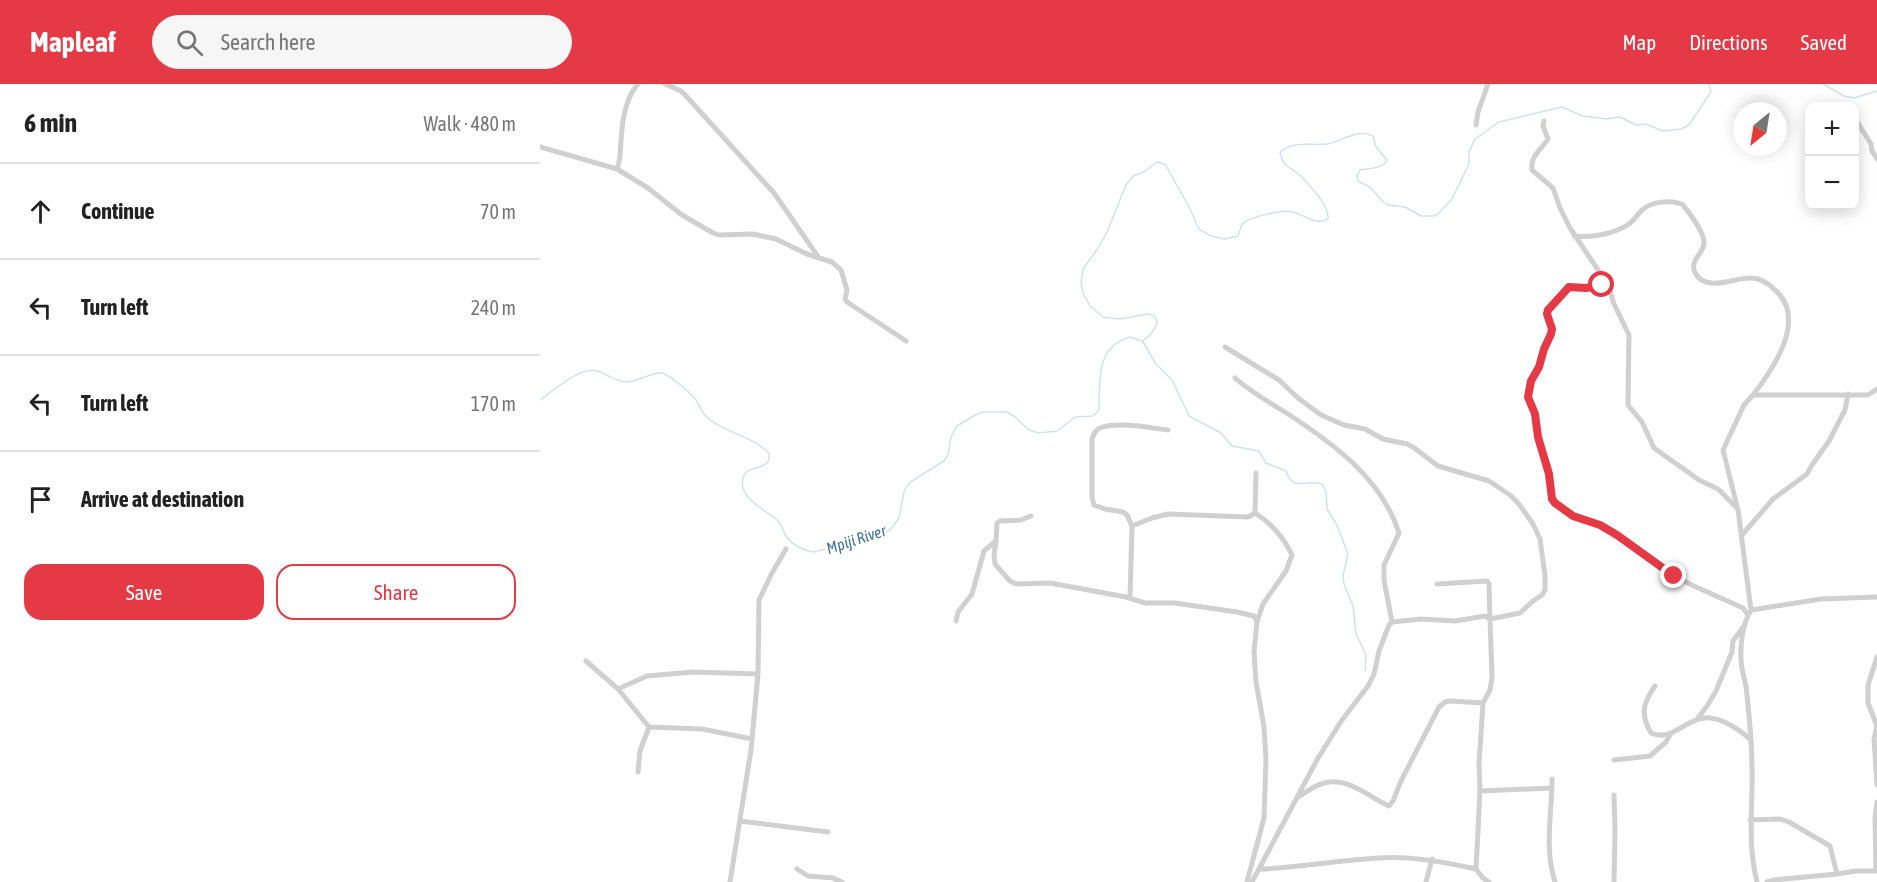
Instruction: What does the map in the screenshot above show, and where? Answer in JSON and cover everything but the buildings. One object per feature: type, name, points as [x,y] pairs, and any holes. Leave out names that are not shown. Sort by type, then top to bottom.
[{"type":"street","points":[[618,169],[628,103],[638,84]]},
{"type":"street","points":[[665,84],[681,91],[774,193],[819,258]]},
{"type":"street","points":[[1476,125],[1488,84]]},
{"type":"street","points":[[1544,121],[1543,126],[1548,139],[1533,159],[1532,170],[1553,188],[1563,215],[1608,285],[1614,304],[1629,335],[1628,405],[1642,422],[1654,448],[1699,480],[1718,489],[1738,510]]},
{"type":"street","points":[[1859,125],[1877,159]]},
{"type":"street","points":[[540,147],[618,169],[648,188],[682,215],[719,236],[753,234],[776,239],[807,254],[832,262],[841,270],[848,290],[845,299],[847,302],[906,341]]},
{"type":"street","points":[[1575,236],[1602,234],[1618,229],[1628,224],[1644,208],[1656,203],[1682,204],[1694,220],[1703,240],[1703,246],[1694,262],[1698,276],[1707,282],[1758,279],[1777,291],[1787,306],[1789,318],[1785,343],[1769,374],[1744,405],[1723,450],[1738,510],[1750,613],[1745,625],[1733,641],[1732,652],[1716,691],[1697,719]]},
{"type":"street","points":[[1608,285],[1586,288],[1569,287],[1547,314],[1552,329],[1551,334],[1539,367],[1531,381],[1528,397],[1535,414],[1538,437],[1549,474],[1552,499],[1555,503],[1573,516],[1600,525],[1617,535],[1674,576],[1750,613],[1821,599],[1877,597]]},
{"type":"street","points":[[1225,347],[1279,380],[1321,415],[1344,425],[1365,429],[1383,439],[1407,444],[1438,466],[1489,481],[1515,499],[1533,524],[1540,539],[1545,576],[1545,590],[1542,595],[1520,613],[1490,619],[1485,616],[1455,621],[1421,619],[1392,622],[1389,625],[1368,686],[1342,720],[1318,758],[1252,882]]},
{"type":"street","points":[[1235,378],[1253,394],[1338,449],[1364,473],[1389,507],[1399,533],[1384,565],[1383,580],[1392,622]]},
{"type":"street","points":[[1754,395],[1868,394],[1877,389]]},
{"type":"street","points":[[1742,535],[1773,499],[1807,474],[1818,454],[1829,441],[1845,410],[1848,394]]},
{"type":"street","points":[[1130,598],[1132,526],[1123,512],[1094,505],[1092,498],[1094,435],[1101,428],[1111,426],[1168,430]]},
{"type":"street","points":[[1255,513],[1256,473]]},
{"type":"street","points":[[1132,526],[1168,514],[1248,517],[1255,513]]},
{"type":"street","points":[[1247,882],[1264,818],[1266,760],[1254,652],[1257,622],[1263,604],[1287,571],[1292,555],[1288,546],[1269,522],[1255,513]]},
{"type":"street","points":[[1031,516],[1021,520],[997,523],[995,564],[1010,581],[1016,584],[1050,583],[1130,598],[1145,603],[1175,603],[1237,612],[1254,616],[1257,622]]},
{"type":"street","points":[[956,621],[958,612],[972,594],[976,584],[984,551],[996,541]]},
{"type":"street","points":[[730,882],[752,740],[758,674],[759,600],[786,549]]},
{"type":"street","points":[[1437,584],[1487,581],[1489,584],[1492,677],[1490,690],[1483,703],[1476,869]]},
{"type":"street","points":[[1745,625],[1741,659],[1751,740],[1750,820],[1752,861],[1757,882]]},
{"type":"street","points":[[1877,657],[1868,685],[1868,703],[1877,726],[1874,739],[1877,785]]},
{"type":"street","points":[[586,661],[618,689],[649,728]]},
{"type":"street","points":[[618,689],[647,676],[693,672],[758,674]]},
{"type":"street","points":[[1655,686],[1643,705],[1651,733],[1657,736],[1670,735],[1697,719],[1706,717],[1714,718],[1741,731],[1751,740]]},
{"type":"street","points":[[1298,797],[1321,784],[1338,781],[1347,783],[1389,806],[1394,801],[1401,781],[1439,707],[1445,702],[1483,703]]},
{"type":"street","points":[[649,728],[696,728],[752,740]]},
{"type":"street","points":[[638,772],[640,751],[649,728]]},
{"type":"street","points":[[1614,760],[1650,756],[1666,742],[1670,735]]},
{"type":"street","points":[[1552,779],[1548,833],[1549,854],[1556,882]]},
{"type":"street","points":[[1480,791],[1552,788]]},
{"type":"street","points":[[1614,795],[1616,830],[1614,882]]},
{"type":"street","points":[[1767,882],[1857,871],[1876,871],[1877,802]]},
{"type":"street","points":[[1750,820],[1780,819],[1828,843],[1837,874]]},
{"type":"street","points":[[740,821],[828,832]]},
{"type":"street","points":[[1259,870],[1379,858],[1432,860],[1476,869],[1489,882]]},
{"type":"street","points":[[1426,882],[1432,860]]},
{"type":"street","points":[[798,869],[808,876],[833,878],[842,882]]},
{"type":"waterway","points":[[1143,341],[1156,326],[1155,316],[1147,314],[1120,319],[1103,317],[1090,306],[1083,293],[1081,282],[1083,269],[1107,232],[1126,185],[1133,176],[1144,172],[1157,162],[1165,164],[1199,229],[1211,236],[1225,239],[1238,236],[1243,223],[1275,213],[1289,211],[1319,221],[1328,219],[1326,208],[1319,196],[1301,176],[1286,165],[1280,153],[1289,146],[1327,144],[1362,133],[1373,136],[1376,147],[1387,160],[1379,167],[1360,170],[1357,176],[1358,181],[1371,188],[1388,205],[1405,207],[1421,216],[1433,216],[1437,215],[1452,199],[1469,164],[1469,152],[1475,139],[1499,122],[1562,107],[1583,116],[1607,119],[1620,117],[1636,125],[1646,124],[1663,131],[1681,129],[1689,125],[1709,95],[1711,91],[1709,84]]},
{"type":"waterway","points":[[1823,84],[1844,96],[1854,98],[1877,91]]},
{"type":"waterway","name":"Mpiji River","points":[[540,400],[567,380],[590,370],[627,382],[663,373],[689,392],[709,419],[769,453],[769,460],[765,464],[744,475],[742,485],[744,492],[753,502],[777,520],[792,542],[802,549],[814,552],[890,530],[899,518],[907,486],[944,461],[957,426],[975,415],[984,412],[1007,412],[1029,430],[1038,433],[1057,431],[1075,417],[1093,416],[1099,410],[1100,377],[1105,357],[1119,342],[1130,337],[1142,341]]},
{"type":"waterway","points":[[1143,342],[1156,364],[1172,380],[1189,416],[1221,433],[1232,446],[1259,451],[1266,463],[1286,471],[1292,481],[1301,484],[1322,484],[1326,492],[1327,509],[1337,525],[1348,554],[1343,576],[1344,584],[1353,606],[1356,634],[1366,655],[1365,671]]},
{"type":"route","points":[[1602,285],[1586,288],[1569,287],[1550,306],[1547,314],[1552,329],[1551,334],[1530,385],[1528,400],[1537,420],[1537,432],[1549,474],[1552,499],[1573,516],[1590,520],[1617,535],[1674,576]]}]
